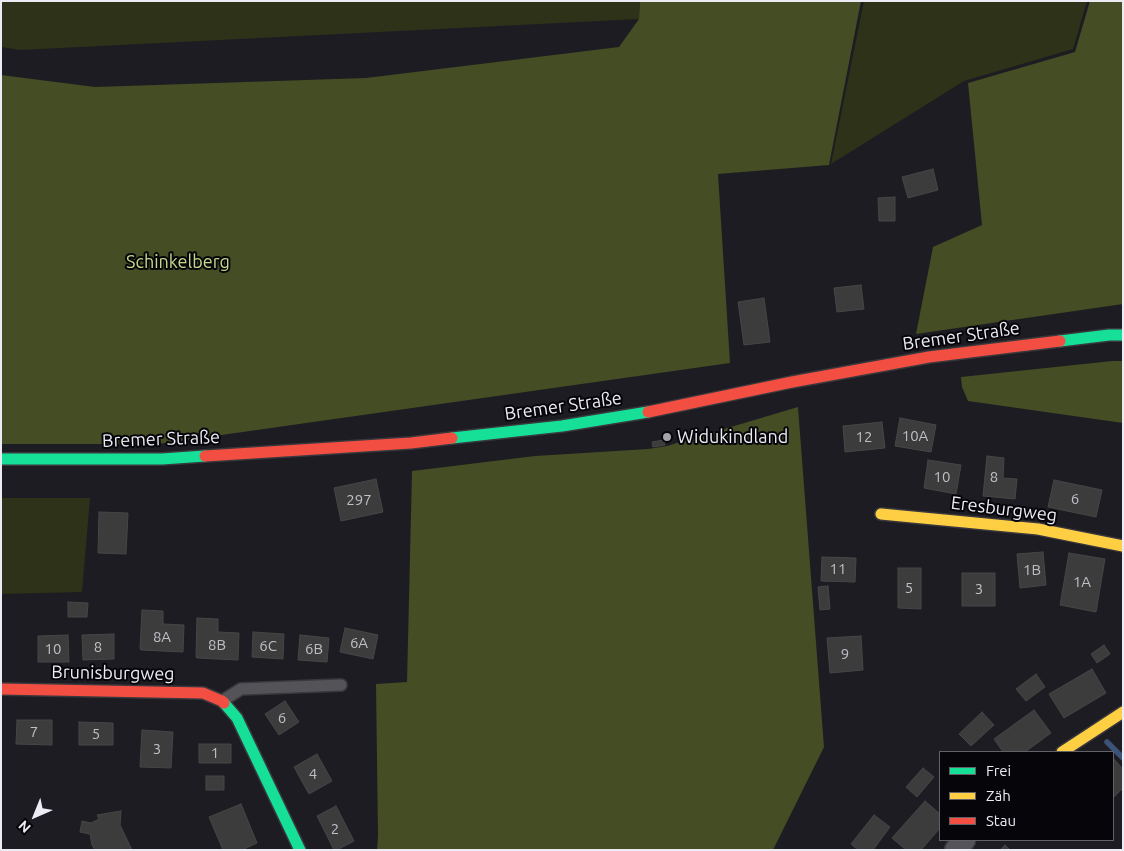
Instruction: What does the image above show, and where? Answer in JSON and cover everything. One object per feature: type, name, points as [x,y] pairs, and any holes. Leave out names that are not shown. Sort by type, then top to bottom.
[{"type":"main road","name":"Bremer Straße","points":[[1,459],[162,459],[438,440],[562,426],[649,412],[929,357],[1109,335],[1123,335]]},
{"type":"main road","name":"Eresburgweg","points":[[881,514],[1038,529],[1123,546]]},
{"type":"main road","name":"Brunisburgweg","points":[[1,689],[203,692],[222,700]]},
{"type":"main road","points":[[222,700],[236,718],[300,850]]},
{"type":"main road","points":[[1064,751],[1123,712]]},
{"type":"lane","points":[[222,700],[241,690],[341,685]]},
{"type":"green space","points":[[1,1],[640,1],[639,19],[20,50],[1,47]]},
{"type":"green space","name":"Schinkelberg","points":[[640,1],[861,1],[829,165],[718,174],[730,363],[158,444],[1,444],[1,75],[95,87],[366,78],[619,47],[639,19]]},
{"type":"green space","points":[[864,1],[1087,1],[1073,49],[964,81],[831,164]]},
{"type":"green space","points":[[1090,1],[1123,1],[1123,304],[916,334],[933,247],[982,225],[968,83],[1075,52]]},
{"type":"green space","points":[[1123,361],[1123,423],[968,401],[962,387],[961,377]]},
{"type":"green space","points":[[798,407],[824,747],[773,850],[377,850],[376,684],[407,682],[412,471],[535,456],[648,449],[667,446]]},
{"type":"green space","points":[[1,498],[90,498],[82,592],[1,594]]},
{"type":"building","points":[[933,169],[938,190],[908,198],[902,177]]},
{"type":"building","points":[[895,197],[895,221],[879,221],[878,198]]},
{"type":"building","points":[[861,285],[864,309],[837,312],[834,288]]},
{"type":"building","points":[[764,298],[770,342],[744,345],[738,302]]},
{"type":"building","points":[[900,418],[936,425],[931,452],[895,446]]},
{"type":"building","points":[[882,422],[885,448],[845,452],[843,426]]},
{"type":"building","points":[[664,440],[665,445],[653,447],[652,442]]},
{"type":"building","points":[[987,456],[1004,458],[1003,478],[1017,479],[1015,499],[983,496]]},
{"type":"building","points":[[928,460],[961,465],[956,494],[924,488]]},
{"type":"building","points":[[376,479],[383,512],[341,521],[334,488]]},
{"type":"building","points":[[1054,480],[1102,490],[1096,517],[1048,507]]},
{"type":"building","points":[[99,512],[128,513],[126,554],[98,553]]},
{"type":"building","points":[[1043,552],[1046,585],[1020,588],[1017,554]]},
{"type":"building","points":[[1069,553],[1105,559],[1096,612],[1060,605]]},
{"type":"building","points":[[822,557],[856,558],[855,582],[821,581]]},
{"type":"building","points":[[898,568],[921,568],[921,609],[898,608]]},
{"type":"building","points":[[962,573],[995,573],[995,606],[962,606]]},
{"type":"building","points":[[828,586],[830,609],[820,610],[818,587]]},
{"type":"building","points":[[68,602],[88,603],[87,617],[68,617]]},
{"type":"building","points":[[142,610],[163,611],[163,624],[184,625],[183,652],[140,649]]},
{"type":"building","points":[[197,618],[218,619],[218,632],[239,633],[238,660],[196,657]]},
{"type":"building","points":[[345,628],[378,635],[373,659],[340,652]]},
{"type":"building","points":[[253,632],[284,634],[283,659],[252,657]]},
{"type":"building","points":[[114,634],[114,659],[83,660],[82,635]]},
{"type":"building","points":[[68,635],[69,662],[38,662],[38,636]]},
{"type":"building","points":[[300,635],[329,638],[327,662],[298,660]]},
{"type":"building","points":[[861,636],[863,670],[830,673],[827,638]]},
{"type":"building","points":[[1104,645],[1110,654],[1097,663],[1091,654]]},
{"type":"building","points":[[1092,669],[1106,693],[1064,718],[1049,694]]},
{"type":"building","points":[[1036,674],[1045,687],[1026,701],[1016,689]]},
{"type":"building","points":[[285,701],[299,722],[279,735],[265,714]]},
{"type":"building","points":[[1034,710],[1051,733],[1026,751],[1002,751],[994,739]]},
{"type":"building","points":[[982,712],[994,725],[971,746],[959,734]]},
{"type":"building","points":[[17,720],[52,720],[52,745],[16,744]]},
{"type":"building","points":[[79,722],[113,723],[113,745],[79,745]]},
{"type":"building","points":[[142,730],[173,732],[171,768],[140,767]]},
{"type":"building","points":[[199,744],[231,744],[231,763],[199,763]]},
{"type":"building","points":[[317,754],[332,781],[309,794],[294,767]]},
{"type":"building","points":[[1114,759],[1123,769],[1123,788],[1114,797]]},
{"type":"building","points":[[923,768],[934,777],[917,797],[906,787]]},
{"type":"building","points":[[206,776],[224,776],[224,790],[206,790]]},
{"type":"building","points":[[925,801],[939,813],[939,829],[921,850],[906,850],[892,838]]},
{"type":"building","points":[[241,804],[257,843],[242,850],[223,850],[209,817]]},
{"type":"building","points":[[336,806],[354,841],[334,850],[317,816]]},
{"type":"building","points":[[121,811],[120,825],[132,850],[95,850],[90,834],[80,832],[82,821],[91,823],[99,819],[97,815]]},
{"type":"building","points":[[874,815],[890,827],[873,850],[858,850],[851,844]]},
{"type":"building","points":[[1005,845],[1010,850],[1000,850]]},
{"type":"waterway","points":[[1107,742],[1123,758]]},
{"type":"traffic: fast","points":[[1060,341],[1123,335]]},
{"type":"traffic: fast","points":[[452,438],[562,426],[648,412]]},
{"type":"traffic: fast","points":[[1,459],[162,459],[205,456]]},
{"type":"traffic: fast","points":[[224,703],[237,718],[300,850]]},
{"type":"traffic: slow","points":[[881,514],[1038,529],[1123,546]]},
{"type":"traffic: slow","points":[[1064,751],[1123,712]]},
{"type":"traffic: jam","points":[[648,412],[792,382],[929,357],[1060,341]]},
{"type":"traffic: jam","points":[[205,456],[411,443],[452,438]]},
{"type":"traffic: jam","points":[[1,689],[203,693],[224,703]]},
{"type":"place","name":"Widukindland","points":[[667,437]]}]
